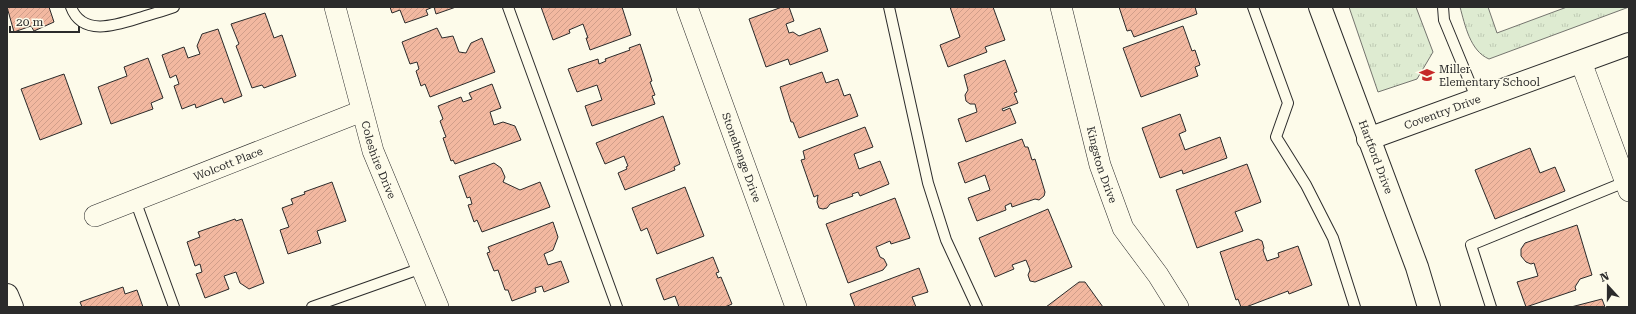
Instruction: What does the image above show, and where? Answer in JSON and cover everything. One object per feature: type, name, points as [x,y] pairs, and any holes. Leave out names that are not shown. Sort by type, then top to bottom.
[{"type":"street","name":"Coleshire Drive","points":[[335,7],[373,151],[438,307]]},
{"type":"street","name":"Stonehenge Drive","points":[[687,7],[796,307]]},
{"type":"street","name":"Kingston Drive","points":[[1061,7],[1100,165],[1123,228],[1158,275],[1178,307]]},
{"type":"street","name":"Hartford Drive","points":[[1320,7],[1417,267],[1429,307]]},
{"type":"street","name":"Coventry Drive","points":[[1368,139],[1629,44]]},
{"type":"street","points":[[1581,62],[1627,187]]},
{"type":"street","name":"Wolcott Place","points":[[95,216],[362,111]]},
{"type":"street","points":[[7,295],[12,307]]},
{"type":"lane","points":[[71,7],[72,12],[81,21],[94,26],[108,27],[174,7]]},
{"type":"lane","points":[[508,7],[617,307]]},
{"type":"lane","points":[[889,7],[928,183],[946,240],[977,307]]},
{"type":"lane","points":[[1253,7],[1288,103],[1276,137],[1306,185],[1333,238],[1355,307]]},
{"type":"lane","points":[[1443,7],[1444,20],[1477,100]]},
{"type":"lane","points":[[1491,307],[1471,245],[1627,187]]},
{"type":"lane","points":[[135,200],[174,307]]},
{"type":"lane","points":[[312,307],[422,268]]},
{"type":"green space","points":[[1349,7],[1416,7],[1433,52],[1417,79],[1378,92]]},
{"type":"green space","points":[[1460,7],[1488,7],[1497,33],[1567,7],[1629,7],[1489,59],[1477,50],[1469,37]]},
{"type":"building","points":[[7,7],[49,7],[54,22],[34,31],[31,26],[14,32]]},
{"type":"building","points":[[390,7],[433,7],[426,10],[428,15],[405,23],[400,10],[392,13]]},
{"type":"building","points":[[434,7],[456,7],[436,14]]},
{"type":"building","points":[[541,7],[622,7],[631,35],[590,50],[583,24],[569,30],[570,33],[553,40]]},
{"type":"building","points":[[782,7],[789,7],[794,21],[786,24],[789,33],[793,32],[799,36],[820,28],[828,51],[790,65],[788,59],[766,67],[749,19]]},
{"type":"building","points":[[950,7],[993,7],[1005,40],[985,47],[987,52],[948,67],[940,45],[960,37]]},
{"type":"building","points":[[1119,7],[1195,7],[1197,14],[1134,37],[1131,30],[1127,31]]},
{"type":"building","points":[[265,13],[274,38],[282,35],[296,76],[264,88],[262,85],[252,88],[236,46],[239,44],[231,24]]},
{"type":"building","points":[[1183,26],[1192,51],[1195,50],[1200,65],[1195,67],[1198,76],[1141,97],[1123,48]]},
{"type":"building","points":[[437,28],[442,38],[453,36],[459,52],[466,53],[471,43],[482,38],[495,72],[430,97],[425,84],[421,86],[416,71],[419,69],[417,62],[410,64],[402,42]]},
{"type":"building","points":[[218,29],[242,96],[224,103],[222,98],[196,108],[195,104],[182,109],[174,86],[179,84],[176,75],[170,78],[162,55],[184,47],[188,58],[200,54],[197,46],[202,34]]},
{"type":"building","points":[[640,44],[652,81],[650,82],[655,95],[652,96],[655,104],[592,126],[585,106],[602,100],[597,85],[577,92],[568,69],[598,59],[599,64],[606,61],[605,59],[630,50],[629,48]]},
{"type":"building","points":[[148,58],[163,98],[151,103],[153,109],[111,124],[98,87],[127,76],[124,67]]},
{"type":"building","points":[[1005,60],[1017,92],[1014,93],[1018,103],[1002,109],[1003,111],[1010,108],[1016,123],[966,142],[958,119],[977,112],[975,104],[970,104],[966,101],[965,95],[968,90],[964,75]]},
{"type":"building","points":[[822,72],[826,83],[838,79],[844,96],[850,94],[858,116],[799,138],[793,122],[791,122],[780,87]]},
{"type":"building","points":[[64,74],[82,124],[40,140],[21,89]]},
{"type":"building","points":[[492,84],[501,108],[490,112],[494,125],[503,122],[515,126],[521,140],[455,164],[453,160],[451,161],[443,138],[446,137],[440,121],[443,119],[438,106],[461,97],[463,102],[472,99],[469,93]]},
{"type":"building","points":[[1180,114],[1186,131],[1179,134],[1185,150],[1220,137],[1227,158],[1183,174],[1182,170],[1160,178],[1142,128]]},
{"type":"building","points":[[663,116],[680,164],[674,167],[675,170],[625,190],[618,173],[627,169],[626,167],[628,166],[624,156],[605,164],[596,143]]},
{"type":"building","points":[[865,127],[873,147],[854,154],[859,169],[880,161],[889,184],[860,196],[858,192],[852,194],[853,196],[830,204],[827,208],[819,208],[817,202],[818,195],[814,197],[801,160],[805,159],[803,151]]},
{"type":"building","points":[[1022,139],[1025,147],[1028,147],[1032,160],[1035,159],[1045,192],[1044,196],[1039,200],[1035,199],[1012,207],[1011,203],[1005,206],[1006,210],[977,221],[968,198],[990,190],[985,175],[965,183],[958,163]]},
{"type":"building","points":[[1530,148],[1540,173],[1555,167],[1565,191],[1495,219],[1475,170]]},
{"type":"building","points":[[494,163],[501,168],[505,177],[503,182],[520,190],[540,182],[550,207],[482,232],[477,220],[474,222],[468,205],[472,204],[470,197],[467,198],[459,176]]},
{"type":"building","points":[[1247,164],[1261,202],[1235,212],[1243,231],[1197,248],[1176,190]]},
{"type":"building","points":[[332,182],[346,221],[317,231],[321,243],[288,254],[280,230],[289,227],[282,208],[293,204],[291,199],[305,194],[304,192]]},
{"type":"building","points":[[685,187],[704,236],[657,254],[647,228],[641,231],[632,208]]},
{"type":"building","points":[[895,198],[910,238],[891,244],[890,241],[876,247],[880,257],[884,259],[887,265],[883,270],[848,283],[826,224]]},
{"type":"building","points":[[1048,209],[1072,267],[1035,282],[1030,281],[1028,275],[1030,270],[1026,260],[1012,265],[1014,269],[995,277],[979,238]]},
{"type":"building","points":[[235,219],[236,221],[242,219],[264,283],[249,289],[240,283],[236,272],[224,276],[229,289],[205,298],[196,274],[202,272],[200,264],[195,266],[187,242],[200,237],[198,232]]},
{"type":"building","points":[[553,222],[558,237],[553,250],[544,254],[548,265],[561,261],[569,282],[544,292],[542,286],[535,288],[536,292],[512,301],[508,290],[505,290],[498,270],[494,271],[487,253],[490,252],[488,247]]},
{"type":"building","points":[[1577,225],[1592,275],[1580,279],[1575,287],[1576,290],[1526,307],[1517,282],[1538,276],[1534,263],[1531,264],[1526,262],[1521,256],[1521,249],[1525,243]]},
{"type":"building","points":[[1258,239],[1262,241],[1264,248],[1263,250],[1267,261],[1279,257],[1278,253],[1298,246],[1312,285],[1289,294],[1288,291],[1246,307],[1241,307],[1238,299],[1236,300],[1220,252]]},
{"type":"building","points":[[713,257],[719,272],[716,273],[718,278],[721,277],[732,304],[725,307],[679,307],[675,296],[664,300],[656,279]]},
{"type":"building","points":[[919,268],[928,292],[912,297],[916,307],[855,307],[850,294]]},
{"type":"building","points":[[1079,282],[1085,282],[1103,307],[1046,307]]},
{"type":"building","points":[[123,287],[125,294],[137,290],[143,307],[82,307],[80,302]]},
{"type":"building","points":[[1602,299],[1605,307],[1571,307]]},
{"type":"place","name":"Miller Elementary School","points":[[1427,75]]}]
